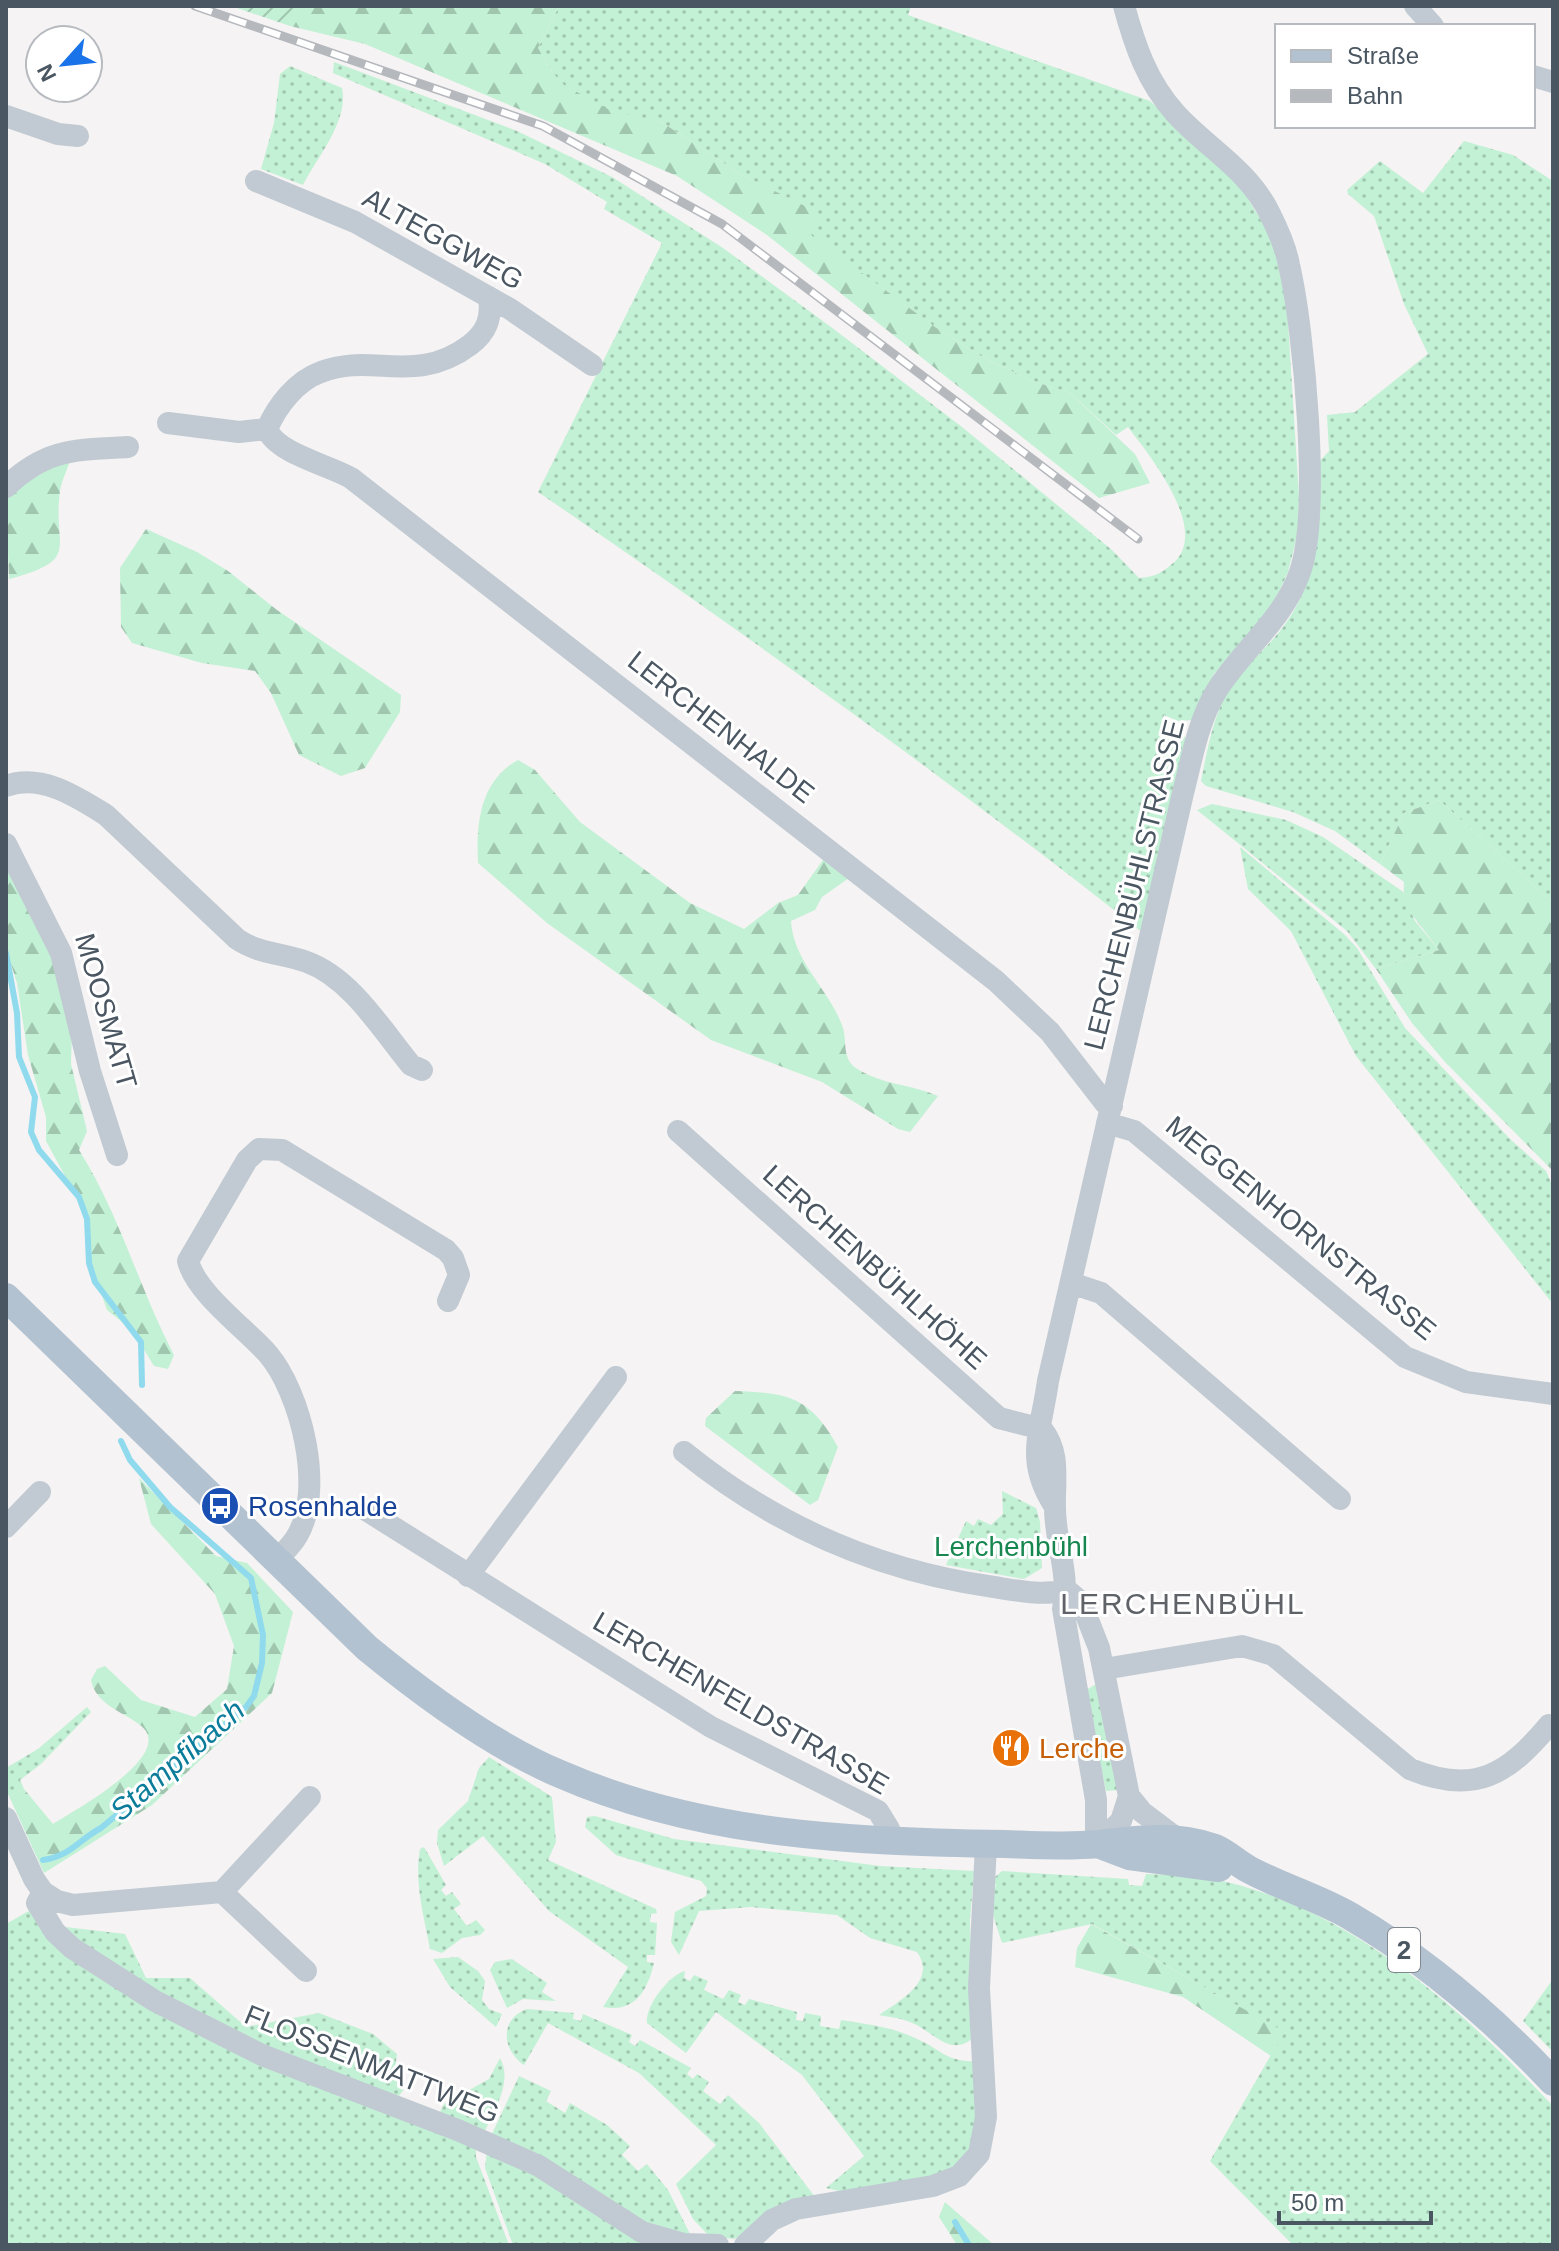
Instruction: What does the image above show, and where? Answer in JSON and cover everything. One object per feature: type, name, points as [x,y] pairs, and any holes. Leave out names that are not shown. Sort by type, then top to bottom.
[{"type":"main road","name":"2","points":[[6,1297],[398,1673],[496,1739],[558,1774],[620,1798],[684,1816],[789,1833],[890,1841],[1096,1844],[1129,1856],[1248,1869],[1315,1898],[1400,1946],[1464,1995],[1553,2082]]},
{"type":"main road","points":[[1096,1844],[1133,1837],[1179,1840],[1214,1848],[1248,1869]]},
{"type":"street","name":"LERCHENBÜHLSTRASSE","points":[[1096,1844],[1096,1800],[1063,1609],[1067,1590],[1055,1507],[1058,1487],[1052,1442],[1042,1429],[1048,1381],[1198,732],[1217,690],[1280,613],[1300,572],[1309,496],[1296,304],[1282,244],[1270,212],[1249,181],[1176,114],[1144,70],[1124,6]]},
{"type":"street","points":[[1415,6],[1431,24]]},
{"type":"street","points":[[6,116],[58,134],[78,136]]},
{"type":"street","name":"ALTEGGWEG","points":[[256,181],[355,222],[489,297],[592,365]]},
{"type":"street","points":[[168,423],[239,432],[267,429],[275,412],[302,382],[322,371],[416,367],[445,361],[484,332],[491,311],[489,297]]},
{"type":"street","name":"LERCHENHALDE","points":[[267,429],[271,439],[283,448],[351,478],[996,981],[1050,1032],[1105,1103],[1110,1114]]},
{"type":"street","points":[[6,487],[36,462],[60,452],[128,447]]},
{"type":"street","points":[[6,786],[40,783],[84,801],[106,815],[237,939],[253,949],[307,962],[332,975],[411,1065],[422,1070]]},
{"type":"street","name":"MOOSMATT","points":[[6,844],[61,953],[90,1071],[117,1155]]},
{"type":"street","name":"MEGGENHORNSTRASSE","points":[[1110,1114],[1405,1357],[1466,1382],[1553,1394]]},
{"type":"street","name":"LERCHENBÜHLHÖHE","points":[[678,1131],[999,1418],[1042,1429]]},
{"type":"street","points":[[277,1560],[297,1536],[307,1496],[305,1444],[298,1409],[269,1355],[197,1281],[188,1261],[247,1160],[259,1149],[282,1150],[446,1250],[453,1258],[459,1275],[448,1301]]},
{"type":"street","points":[[1071,1283],[1101,1293],[1340,1499]]},
{"type":"street","points":[[468,1576],[616,1377]]},
{"type":"street","points":[[684,1452],[738,1493],[808,1533],[842,1547],[898,1566],[970,1584],[1048,1595],[1067,1590]]},
{"type":"street","points":[[6,1527],[40,1492]]},
{"type":"street","name":"LERCHENFELDSTRASSE","points":[[366,1510],[711,1727],[878,1811],[885,1820],[890,1841]]},
{"type":"street","name":"LERCHENBÜHLSTRASSE","points":[[1067,1590],[1081,1602],[1089,1616],[1104,1669],[1129,1796]]},
{"type":"street","points":[[1104,1669],[1242,1646],[1261,1651],[1292,1670],[1410,1769],[1432,1778],[1457,1780],[1492,1776],[1508,1769],[1549,1725]]},
{"type":"street","points":[[1096,1844],[1121,1821],[1129,1796]]},
{"type":"street","points":[[1129,1796],[1142,1812],[1179,1840]]},
{"type":"street","points":[[6,1818],[43,1892],[73,1905],[222,1892],[310,1797]]},
{"type":"street","points":[[745,2245],[772,2220],[796,2209],[933,2186],[959,2176],[979,2154],[986,2117],[979,1988],[986,1844]]},
{"type":"street","name":"FLOSSENMATTWEG","points":[[43,1892],[37,1903],[55,1932],[72,1948],[155,2001],[262,2055],[460,2131],[539,2166],[642,2232],[684,2244],[718,2245]]},
{"type":"street","points":[[222,1892],[306,1971]]},
{"type":"green space","points":[[231,6],[291,6],[296,12],[290,26]]},
{"type":"green space","points":[[291,6],[559,6],[538,48],[564,85],[610,110],[663,123],[742,175],[819,213],[811,235],[935,327],[984,358],[1030,380],[1070,393],[1135,454],[1150,483],[1099,498],[767,235],[677,176],[365,44],[290,26],[295,12]]},
{"type":"green space","points":[[559,6],[911,6],[908,15],[1150,101],[1239,184],[1273,240],[1287,307],[1299,496],[1298,532],[1288,572],[1278,594],[1265,615],[1214,674],[1192,720],[1178,721],[1164,715],[1162,722],[1186,738],[1143,933],[844,707],[538,492],[662,243],[604,209],[607,202],[545,164],[333,73],[334,62],[517,131],[612,177],[723,248],[962,427],[1112,550],[1139,578],[1157,574],[1172,564],[1182,550],[1185,533],[1173,494],[1128,427],[1116,435],[1070,393],[1030,380],[984,358],[935,327],[810,235],[818,213],[742,175],[663,123],[610,111],[564,86],[538,48]]},
{"type":"green space","points":[[290,66],[342,88],[341,113],[336,126],[303,185],[261,169],[274,123],[280,74]]},
{"type":"green space","points":[[1464,141],[1513,155],[1553,181],[1553,903],[1439,800],[1404,813],[1380,864],[1335,831],[1293,812],[1206,786],[1201,781],[1214,725],[1227,693],[1286,623],[1306,586],[1318,526],[1318,463],[1329,451],[1327,415],[1355,412],[1428,354],[1404,304],[1374,216],[1347,190],[1380,161],[1423,193]]},
{"type":"green space","points":[[71,455],[60,491],[60,539],[56,558],[32,572],[9,579],[6,494]]},
{"type":"green space","points":[[146,529],[197,552],[228,571],[277,610],[401,695],[400,712],[365,768],[341,776],[299,755],[271,693],[255,671],[202,663],[132,643],[121,627],[120,568]]},
{"type":"green space","points":[[518,760],[535,770],[580,822],[690,903],[744,929],[778,903],[798,895],[825,857],[849,878],[822,897],[815,910],[791,921],[793,936],[805,963],[837,1014],[852,1064],[876,1078],[938,1096],[910,1132],[898,1129],[822,1082],[711,1040],[547,923],[478,863],[480,818],[488,791],[495,779]]},
{"type":"green space","points":[[1439,800],[1553,903],[1553,1171],[1445,1062],[1412,1023],[1376,969],[1439,950],[1403,903],[1404,882],[1380,864],[1404,813]]},
{"type":"green space","points":[[1212,804],[1286,820],[1323,837],[1402,891],[1415,921],[1439,950],[1376,969],[1347,931],[1197,810]]},
{"type":"green space","points":[[1240,847],[1345,935],[1357,948],[1405,1028],[1510,1139],[1546,1171],[1553,1187],[1553,1304],[1356,1056],[1291,931],[1248,889]]},
{"type":"green space","points":[[6,866],[55,952],[72,1027],[71,1064],[87,1131],[79,1150],[106,1200],[174,1355],[168,1369],[154,1366],[132,1330],[107,1310],[92,1267],[84,1211],[46,1141],[46,1117],[28,1055],[17,983],[6,949]]},
{"type":"green space","points":[[735,1391],[784,1396],[797,1401],[818,1417],[828,1430],[838,1447],[818,1500],[810,1505],[705,1426],[706,1418]]},
{"type":"green space","points":[[139,1478],[216,1556],[247,1563],[293,1612],[272,1693],[152,1805],[44,1873],[9,1796],[24,1789],[53,1824],[100,1795],[135,1766],[146,1751],[148,1737],[140,1725],[98,1696],[91,1680],[97,1669],[105,1666],[141,1700],[195,1717],[227,1689],[234,1646],[215,1594],[151,1524]]},
{"type":"green space","name":"Lerchenbühl","points":[[1002,1491],[1036,1508],[1040,1522],[1042,1568],[1024,1579],[946,1565],[966,1521],[974,1526],[978,1519],[991,1525],[1003,1514]]},
{"type":"green space","points":[[1098,1683],[1118,1790],[1106,1791],[1086,1690]]},
{"type":"green space","points":[[87,1707],[91,1712],[41,1764],[20,1780],[24,1789],[9,1796],[6,1791],[6,1768],[38,1749]]},
{"type":"green space","points":[[489,1757],[552,1797],[556,1842],[548,1860],[656,1909],[657,1913],[651,1914],[650,1922],[657,1923],[655,1955],[647,1955],[647,1962],[654,1963],[643,1991],[631,2003],[623,2007],[603,2007],[628,1967],[549,1911],[483,1836],[444,1866],[437,1843],[438,1830],[468,1801],[479,1768]]},
{"type":"green space","points":[[595,1816],[674,1839],[880,1866],[974,1871],[970,1920],[972,2039],[963,2044],[948,2044],[910,2022],[879,2015],[913,1990],[923,1972],[922,1962],[917,1952],[870,1938],[837,1915],[751,1907],[699,1911],[679,1955],[671,1942],[675,1912],[706,1896],[707,1888],[701,1881],[616,1855],[585,1827],[587,1817]]},
{"type":"green space","points":[[424,1847],[446,1885],[441,1890],[446,1896],[452,1892],[461,1904],[454,1909],[467,1926],[476,1920],[485,1930],[480,1935],[462,1938],[442,1953],[430,1949],[420,1899],[418,1862],[420,1849]]},
{"type":"green space","points":[[1002,1871],[1128,1879],[1129,1885],[1142,1886],[1146,1874],[1189,1876],[1231,1883],[1278,1898],[1366,1944],[1446,2003],[1553,2106],[1553,2245],[1293,2245],[1210,2161],[1284,2032],[1092,1924],[1002,1943],[993,1915],[992,1886],[996,1887],[994,1878]]},
{"type":"green space","points":[[34,1908],[61,1947],[476,2146],[476,2157],[509,2245],[6,2245],[6,1924]]},
{"type":"green space","points":[[1091,1924],[1285,2032],[1271,2056],[1183,1997],[1075,1967],[1077,1948]]},
{"type":"green space","points":[[57,1926],[125,1934],[146,1978],[190,1978],[246,2027],[319,2013],[373,2034],[397,2054],[395,2068],[405,2088],[395,2101],[341,2082],[151,1993]]},
{"type":"green space","points":[[458,1957],[478,1971],[485,1981],[482,2000],[489,2009],[502,2014],[496,2027],[450,1987],[433,1959]]},
{"type":"green space","points":[[512,1959],[547,1983],[542,1992],[556,2001],[523,1999],[507,2008],[490,1970],[495,1962]]},
{"type":"green space","points":[[685,1971],[684,1978],[690,1981],[694,1975],[708,1981],[704,1990],[723,1999],[729,1990],[741,1995],[738,2002],[745,2005],[749,1999],[797,2012],[796,2020],[803,2021],[805,2013],[821,2016],[820,2026],[839,2029],[841,2020],[888,2029],[915,2038],[950,2057],[978,2062],[974,2151],[936,2180],[840,2191],[826,2188],[864,2156],[802,2075],[716,2012],[686,2053],[647,2023],[650,2008],[659,1992],[672,1978]]},
{"type":"green space","points":[[1553,1979],[1553,2052],[1523,2021]]},
{"type":"green space","points":[[527,2009],[574,2013],[573,2019],[581,2021],[583,2014],[632,2035],[629,2042],[635,2046],[640,2040],[691,2068],[687,2074],[693,2079],[697,2074],[709,2082],[703,2091],[720,2104],[728,2095],[759,2123],[815,2197],[734,2239],[709,2236],[693,2219],[676,2184],[716,2145],[639,2073],[548,2023],[524,2065],[511,2051],[507,2035],[512,2020]]},
{"type":"green space","points":[[500,2058],[504,2085],[485,2131],[438,2116],[444,2104],[489,2079]]},
{"type":"green space","points":[[519,2076],[551,2091],[546,2101],[565,2113],[570,2103],[607,2125],[630,2146],[622,2155],[638,2171],[647,2164],[668,2190],[692,2238],[666,2234],[492,2134]]},
{"type":"green space","points":[[487,2150],[662,2245],[513,2245],[485,2168]]},
{"type":"green space","points":[[945,2202],[994,2245],[957,2245],[939,2217]]},
{"type":"waterway","name":"Stampfibach","points":[[6,953],[17,1013],[19,1057],[35,1097],[31,1132],[39,1150],[79,1197],[87,1219],[89,1263],[95,1282],[141,1342],[142,1385]]},
{"type":"waterway","name":"Stampfibach","points":[[43,1860],[68,1851],[101,1828],[246,1707],[254,1696],[262,1663],[263,1635],[251,1578],[170,1507],[130,1460],[121,1441]]},
{"type":"waterway","points":[[955,2222],[969,2245]]},
{"type":"railway","points":[[195,6],[543,126],[722,224],[1138,539]]},
{"type":"place","name":"Rosenhalde","points":[[220,1506]]},
{"type":"place","name":"Lerche","points":[[1011,1748]]},
{"type":"district","name":"LERCHENBÜHL","points":[[1183,1603]]}]
